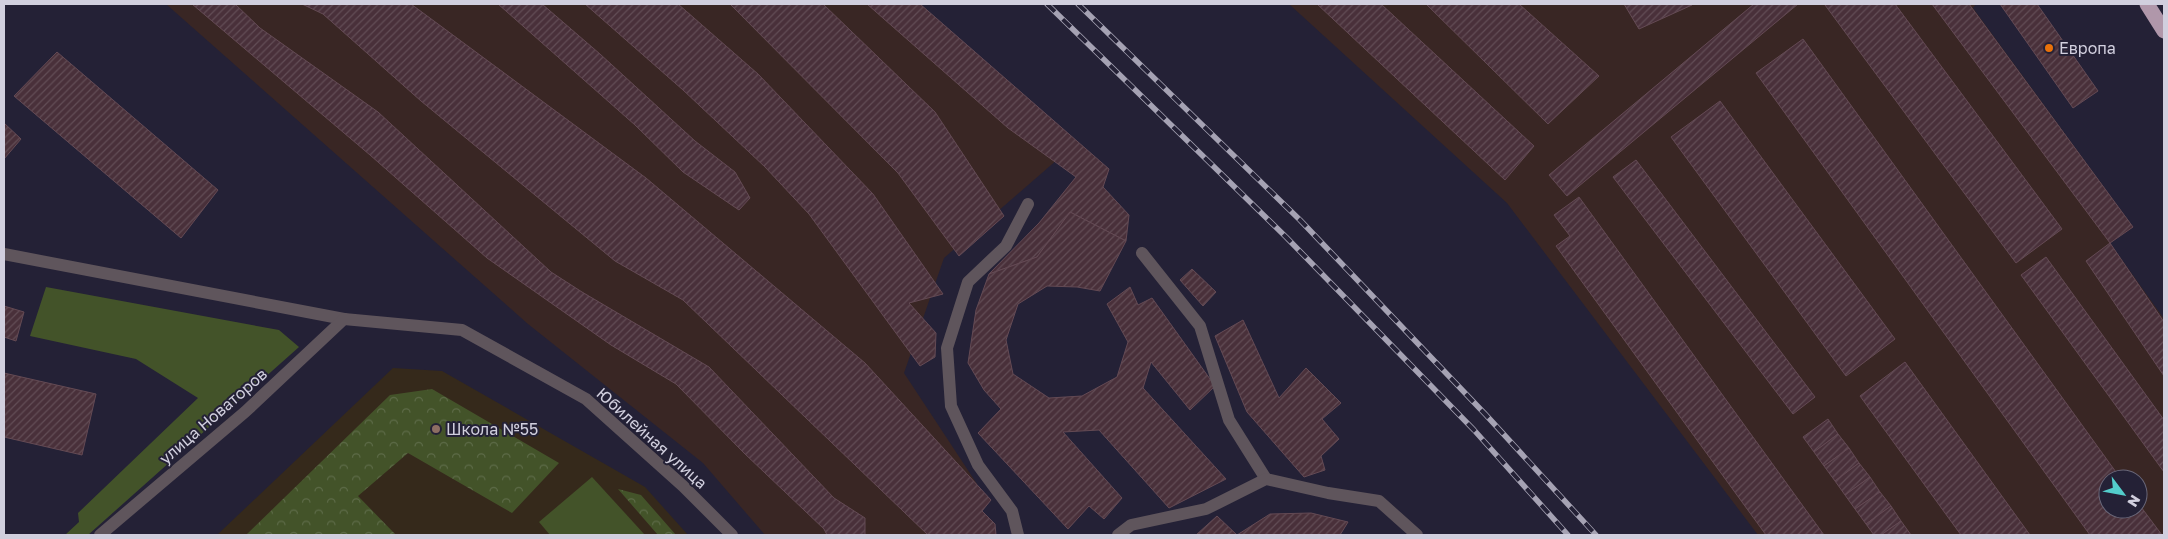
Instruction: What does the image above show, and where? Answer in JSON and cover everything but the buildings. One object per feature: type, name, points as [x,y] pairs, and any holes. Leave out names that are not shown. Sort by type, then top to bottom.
[{"type":"highway","points":[[2147,4],[2164,31]]},
{"type":"street","points":[[1018,535],[1012,511],[978,465],[950,406],[947,348],[968,282],[1006,246],[1028,204]]},
{"type":"street","points":[[1142,253],[1200,326],[1229,420],[1266,479]]},
{"type":"street","name":"Юбилейная улица","points":[[4,254],[344,319],[462,330],[586,399],[683,486],[732,535]]},
{"type":"street","name":"улица Новаторов","points":[[100,535],[245,412],[344,319]]},
{"type":"street","points":[[1118,535],[1131,525],[1206,509],[1266,479],[1328,493],[1379,501],[1417,535]]},
{"type":"shaded area","points":[[166,4],[905,4],[1058,159],[944,258],[904,373],[977,484],[987,535],[765,535],[703,463],[528,324]]},
{"type":"shaded area","points":[[1289,4],[1976,4],[1973,8],[2133,227],[2110,243],[2164,319],[2164,535],[1758,535],[1507,203]]},
{"type":"shaded area","name":"Школа №55","points":[[393,368],[442,371],[645,487],[688,535],[217,535]]},
{"type":"green space","points":[[46,287],[279,330],[299,347],[88,535],[65,535],[79,522],[78,513],[198,398],[136,359],[30,336]]},
{"type":"green space","points":[[432,389],[559,463],[512,513],[408,453],[358,496],[396,535],[246,535],[390,395]]},
{"type":"green space","points":[[592,477],[645,535],[550,535],[539,522]]},
{"type":"green space","points":[[618,489],[641,495],[676,535],[658,535]]},
{"type":"railway","points":[[1047,4],[1286,237],[1474,430],[1568,535]]},
{"type":"railway","points":[[1078,4],[1300,220],[1486,415],[1596,535]]},
{"type":"place","name":"Европа","points":[[2049,48]]},
{"type":"place","name":"Школа №55","points":[[436,429]]}]
